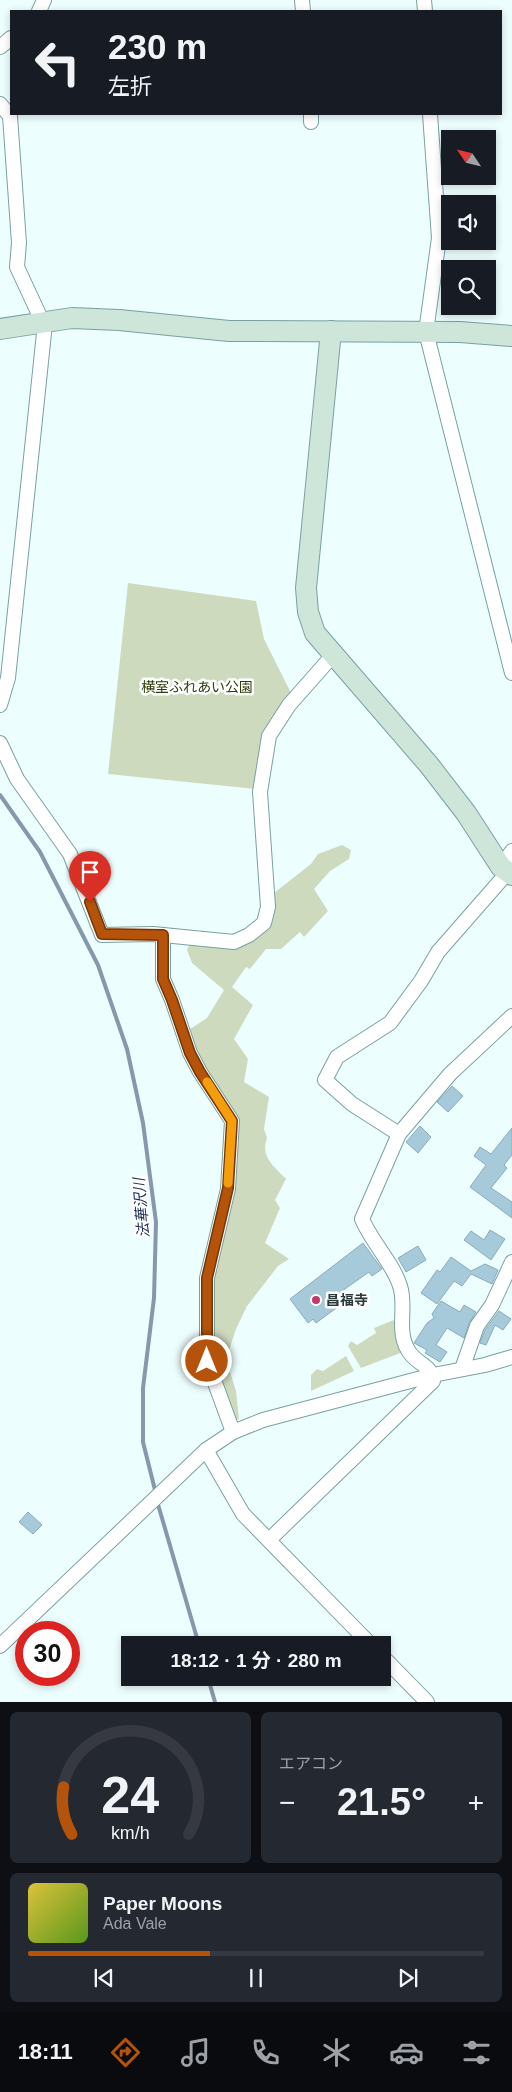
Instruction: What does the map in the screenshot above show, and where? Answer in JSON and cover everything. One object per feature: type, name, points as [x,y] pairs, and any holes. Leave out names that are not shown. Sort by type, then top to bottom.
[{"type":"street","points":[[0,47],[10,39]]},
{"type":"street","points":[[0,104],[10,116],[19,243],[17,267],[43,323],[43,343],[6,637],[8,678],[0,704]]},
{"type":"street","points":[[430,115],[439,238],[426,332],[512,673]]},
{"type":"street","points":[[0,329],[72,318],[119,320],[229,331],[460,332],[512,336]]},
{"type":"street","points":[[330,331],[306,588],[308,612],[315,633],[429,765],[508,866],[438,952],[421,981],[390,1023],[337,1057],[325,1080],[352,1104],[399,1134]]},
{"type":"street","points":[[0,743],[17,779],[70,854],[102,934],[163,935],[234,942],[248,935],[264,923],[268,906],[260,792],[269,736],[289,705],[334,654]]},
{"type":"street","points":[[163,935],[163,979],[190,1053],[232,1121],[228,1188],[207,1278],[207,1361],[233,1432]]},
{"type":"street","points":[[269,1540],[433,1381],[433,1375],[429,1367],[408,1351],[402,1333],[400,1285],[362,1219],[399,1134],[450,1074],[512,1016]]},
{"type":"street","points":[[462,1369],[477,1326],[492,1305],[512,1262]]},
{"type":"street","points":[[0,1646],[206,1450],[233,1432],[262,1420],[433,1375],[485,1365],[512,1357]]},
{"type":"street","points":[[206,1450],[243,1514],[363,1636]]},
{"type":"street","points":[[391,1665],[427,1702]]},
{"type":"green space","name":"横室ふれあい公園","points":[[128,583],[256,601],[264,639],[292,695],[281,708],[256,789],[108,774]]},
{"type":"green space","points":[[342,845],[351,850],[349,859],[330,871],[314,889],[328,911],[304,937],[300,932],[281,949],[266,949],[250,969],[246,967],[232,987],[253,1005],[234,1039],[248,1059],[244,1082],[269,1097],[264,1129],[267,1138],[265,1151],[269,1161],[286,1179],[275,1200],[280,1208],[265,1243],[289,1259],[278,1266],[247,1306],[236,1329],[226,1359],[236,1391],[239,1419],[232,1422],[210,1361],[211,1278],[235,1120],[203,1070],[187,1031],[207,1018],[224,990],[192,963],[187,950],[191,941],[249,939],[274,893],[311,864],[318,854]]},
{"type":"green space","points":[[394,1320],[403,1352],[361,1368],[348,1346],[351,1341],[357,1345],[376,1333],[374,1328]]},
{"type":"green space","points":[[346,1356],[354,1371],[311,1391],[311,1375],[317,1369],[323,1371]]},
{"type":"building","points":[[452,1086],[463,1096],[448,1112],[437,1102]]},
{"type":"building","points":[[420,1126],[431,1137],[418,1153],[406,1142]]},
{"type":"building","points":[[512,1128],[512,1155],[504,1165],[507,1168],[491,1188],[512,1202],[512,1218],[470,1187],[486,1165],[474,1156],[480,1147],[491,1154]]},
{"type":"building","points":[[490,1230],[505,1239],[491,1260],[464,1240],[471,1231],[484,1240]]},
{"type":"building","points":[[363,1243],[382,1269],[372,1276],[369,1272],[342,1291],[346,1297],[337,1304],[339,1306],[316,1323],[313,1319],[308,1323],[290,1299]]},
{"type":"building","points":[[418,1246],[426,1260],[406,1272],[398,1258]]},
{"type":"building","points":[[451,1257],[471,1271],[485,1264],[498,1270],[492,1284],[471,1274],[462,1286],[454,1281],[437,1304],[421,1293],[437,1270],[440,1272]]},
{"type":"building","points":[[441,1301],[460,1312],[464,1305],[476,1312],[469,1323],[464,1338],[447,1328],[436,1345],[447,1352],[440,1362],[425,1353],[427,1350],[414,1343],[427,1323],[434,1318],[432,1314]]},
{"type":"building","points":[[499,1311],[511,1319],[503,1330],[495,1325],[486,1345],[480,1343],[485,1330]]},
{"type":"building","points":[[28,1512],[42,1525],[33,1534],[19,1522]]},
{"type":"waterway","name":"法華沢川","points":[[0,795],[40,852],[98,965],[127,1049],[143,1123],[156,1222],[154,1298],[143,1388],[143,1442],[156,1494]]},
{"type":"waterway","name":"法華沢川","points":[[157,1501],[196,1636]]},
{"type":"waterway","name":"法華沢川","points":[[210,1686],[215,1702]]},
{"type":"slow traffic","points":[[207,1082],[232,1121],[228,1183]]},
{"type":"place","name":"昌福寺","points":[[316,1300]]},
{"type":"route","points":[[90,902],[102,934],[163,935],[163,979],[190,1053],[232,1121],[228,1188],[207,1278],[207,1361]]}]
